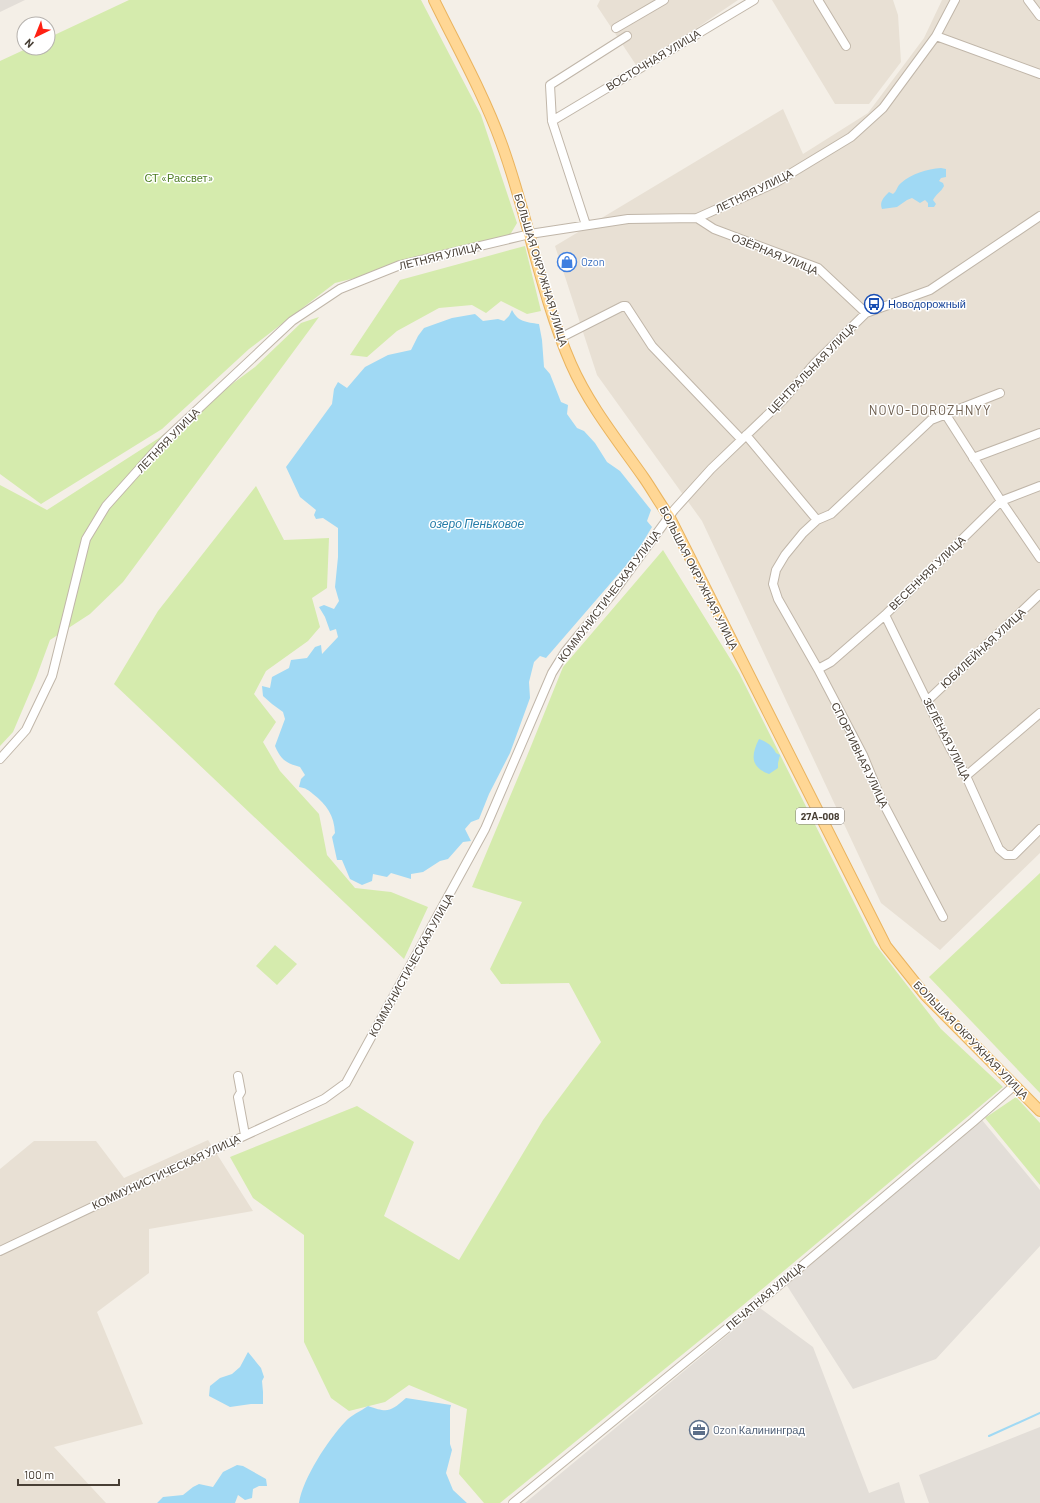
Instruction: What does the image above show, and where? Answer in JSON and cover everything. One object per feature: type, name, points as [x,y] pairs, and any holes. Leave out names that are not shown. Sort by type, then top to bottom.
[{"type":"main road","name":"БОЛЬШАЯ ОКРУЖНАЯ УЛИЦА","points":[[434,0],[486,104],[502,143],[560,338],[572,365],[586,393],[669,516],[886,946],[925,995],[1040,1111]]},
{"type":"street","points":[[616,28],[664,0]]},
{"type":"street","name":"ВОСТОЧНАЯ УЛИЦА","points":[[552,120],[754,0]]},
{"type":"street","points":[[818,0],[846,46]]},
{"type":"street","name":"ЛЕТНЯЯ УЛИЦА","points":[[0,759],[26,730],[52,676],[86,539],[106,506],[165,440],[292,321],[340,289],[400,264],[530,234],[628,219],[697,218],[775,183],[851,137],[883,108],[936,36],[955,0]]},
{"type":"street","points":[[1028,0],[1040,16]]},
{"type":"street","points":[[586,226],[552,120],[550,84],[627,36]]},
{"type":"street","points":[[936,36],[1040,74]]},
{"type":"street","name":"ЦЕНТРАЛЬНАЯ УЛИЦА","points":[[669,516],[711,469],[783,400],[814,363],[866,313],[930,290],[1040,216]]},
{"type":"street","name":"ОЗЁРНАЯ УЛИЦА","points":[[697,218],[714,230],[818,268],[866,313]]},
{"type":"street","points":[[560,338],[623,306],[626,306],[652,346],[744,437],[817,520],[831,514],[931,420],[1000,393]]},
{"type":"street","points":[[946,415],[1001,501],[1040,558]]},
{"type":"street","points":[[973,458],[1040,433]]},
{"type":"street","name":"ВЕСЕННЯЯ УЛИЦА","points":[[818,669],[831,662],[885,615],[1001,501],[1040,486]]},
{"type":"street","name":"КОММУНИСТИЧЕСКАЯ УЛИЦА","points":[[0,1251],[324,1099],[346,1083],[485,829],[552,673],[564,652],[613,593],[669,516]]},
{"type":"street","name":"СПОРТИВНАЯ УЛИЦА","points":[[817,520],[802,533],[789,549],[776,570],[773,584],[778,599],[818,669],[863,755],[881,799],[943,917]]},
{"type":"street","name":"ЮБИЛЕЙНАЯ УЛИЦА","points":[[927,701],[1040,594]]},
{"type":"street","name":"ЗЕЛЁНАЯ УЛИЦА","points":[[885,615],[966,776],[999,849],[1006,855],[1014,855],[1040,829]]},
{"type":"street","points":[[966,776],[1040,712]]},
{"type":"street","points":[[238,1076],[241,1092],[238,1097],[245,1136]]},
{"type":"street","name":"ПЕЧАТНАЯ УЛИЦА","points":[[513,1503],[757,1303],[1015,1085]]},
{"type":"shaded area","points":[[0,0],[25,0],[0,12]]},
{"type":"shaded area","points":[[600,0],[738,0],[638,68],[597,6]]},
{"type":"shaded area","points":[[772,0],[893,0],[898,15],[901,62],[869,104],[835,104]]},
{"type":"shaded area","points":[[942,0],[1040,0],[1040,853],[940,950],[881,903],[702,521],[597,375],[555,246],[783,109],[803,154],[868,113],[924,38]]},
{"type":"shaded area","points":[[982,1120],[1040,1190],[1040,1246],[936,1359],[853,1389],[784,1281]]},
{"type":"shaded area","points":[[208,1140],[253,1211],[149,1229],[149,1273],[97,1312],[143,1424],[54,1447],[106,1503],[0,1503],[0,1169],[34,1141],[96,1141],[124,1178]]},
{"type":"shaded area","points":[[760,1308],[813,1347],[869,1493],[899,1482],[905,1503],[525,1503]]},
{"type":"shaded area","points":[[1040,1427],[1040,1503],[929,1503],[919,1475]]},
{"type":"green space","name":"СТ «Рассвет»","points":[[129,0],[421,0],[481,115],[517,223],[507,240],[335,283],[249,349],[162,429],[41,504],[0,474],[0,61],[16,54],[16,56],[56,56],[56,34]]},
{"type":"green space","points":[[525,246],[541,311],[527,314],[501,301],[486,313],[472,305],[439,308],[397,331],[367,357],[350,355],[400,280]]},
{"type":"green space","points":[[319,317],[123,582],[90,614],[50,640],[13,732],[0,746],[0,485],[47,510],[159,438],[255,367],[301,323]]},
{"type":"green space","points":[[256,486],[284,540],[329,538],[327,588],[312,598],[320,627],[308,641],[266,671],[254,694],[276,722],[263,742],[280,771],[319,814],[327,855],[355,888],[391,892],[428,907],[404,959],[114,684],[158,611]]},
{"type":"green space","points":[[663,550],[739,673],[875,944],[941,1029],[1003,1087],[742,1306],[500,1503],[484,1503],[459,1474],[467,1409],[409,1385],[385,1402],[349,1411],[331,1398],[304,1342],[304,1235],[253,1198],[230,1157],[357,1106],[414,1142],[384,1216],[459,1260],[543,1120],[601,1042],[569,983],[501,984],[490,969],[522,902],[472,887],[563,667]]},
{"type":"green space","points":[[1040,873],[1040,1093],[929,977]]},
{"type":"green space","points":[[275,945],[297,964],[277,985],[256,966]]},
{"type":"green space","points":[[1016,1097],[1040,1123],[1040,1185],[985,1118]]},
{"type":"water","points":[[941,168],[946,169],[946,177],[941,178],[939,181],[943,183],[944,186],[933,200],[936,204],[934,207],[928,207],[928,203],[925,200],[920,203],[912,198],[897,207],[882,209],[881,204],[884,198],[889,192],[893,194],[905,180],[920,172]]},
{"type":"water","name":"озеро Пеньковое","points":[[512,310],[520,319],[526,322],[539,324],[544,367],[550,374],[561,402],[568,405],[567,414],[577,428],[584,431],[595,443],[607,462],[620,471],[651,510],[647,521],[652,527],[635,555],[546,658],[540,656],[534,662],[529,682],[530,698],[510,753],[489,794],[479,819],[471,822],[465,829],[471,841],[463,842],[448,859],[440,861],[423,872],[411,874],[411,879],[391,873],[387,877],[373,874],[372,881],[362,885],[350,879],[342,860],[337,860],[332,837],[335,833],[333,821],[326,806],[311,793],[299,787],[301,779],[305,775],[300,767],[284,760],[277,751],[275,746],[285,719],[283,712],[263,696],[262,686],[270,688],[272,677],[289,668],[291,660],[307,658],[315,647],[321,645],[322,654],[338,637],[336,629],[330,631],[325,617],[319,607],[324,605],[334,609],[339,601],[335,587],[338,557],[338,528],[323,518],[316,519],[314,515],[316,510],[300,497],[286,467],[332,404],[334,389],[338,382],[347,388],[365,367],[388,355],[411,350],[424,328],[452,318],[475,314],[483,321],[498,319],[504,321]]},
{"type":"water","points":[[759,739],[769,744],[776,753],[780,755],[778,768],[769,774],[758,768],[755,764],[754,755]]},
{"type":"water","points":[[248,1352],[261,1368],[264,1377],[262,1381],[263,1404],[230,1407],[209,1396],[210,1386],[220,1378],[232,1374],[240,1367]]},
{"type":"water","points":[[406,1398],[451,1405],[450,1444],[452,1450],[446,1473],[453,1490],[467,1503],[299,1503],[305,1482],[317,1460],[331,1439],[347,1420],[368,1406],[380,1410],[388,1410],[392,1409]]},
{"type":"water","points":[[237,1465],[243,1466],[266,1479],[267,1486],[259,1486],[253,1489],[252,1498],[245,1500],[238,1495],[235,1503],[157,1503],[163,1497],[183,1495],[199,1484],[213,1487],[223,1472]]},
{"type":"waterway","points":[[989,1436],[1040,1413]]},
{"type":"place","name":"Ozon","points":[[567,262]]},
{"type":"place","name":"Новодорожный","points":[[874,304]]},
{"type":"place","name":"Ozon Калининград","points":[[699,1430]]},
{"type":"district","name":"NOVO-DOROZHNYY","points":[[930,410]]}]
